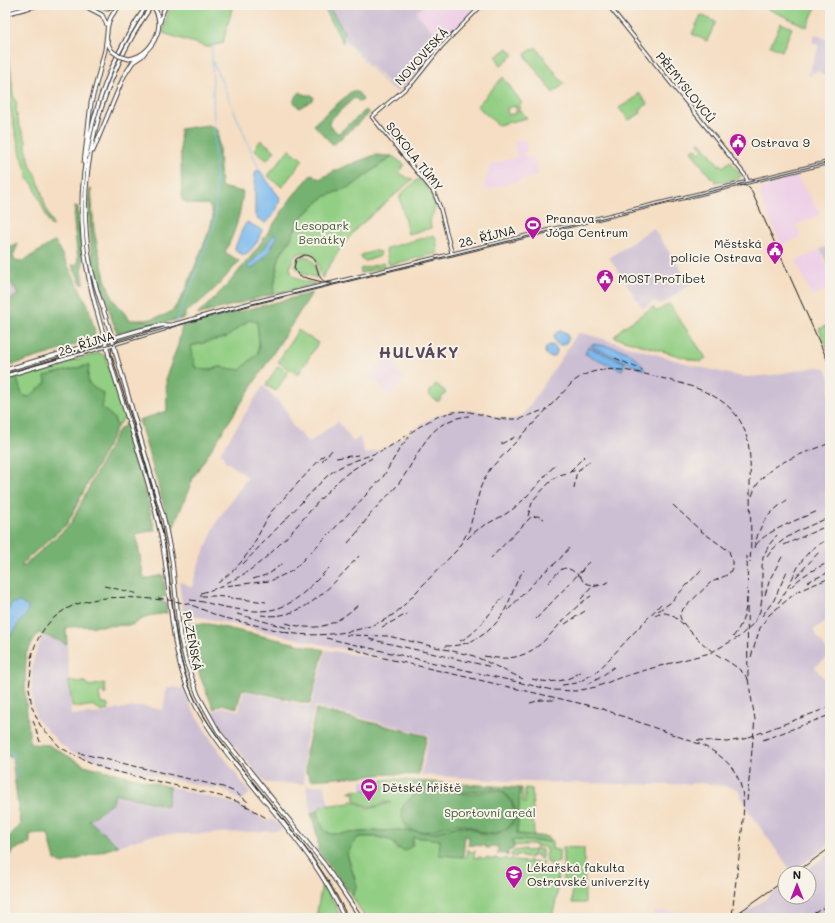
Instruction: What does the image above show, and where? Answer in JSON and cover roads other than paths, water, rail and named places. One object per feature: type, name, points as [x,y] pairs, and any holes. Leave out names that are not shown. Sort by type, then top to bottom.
[{"type":"main road","points":[[6,12],[23,5]]},
{"type":"main road","points":[[6,12],[39,5]]},
{"type":"main road","points":[[83,5],[102,15],[105,20],[108,42],[112,51],[119,56],[129,58],[136,57],[145,52]]},
{"type":"main road","points":[[95,5],[106,8],[121,6]]},
{"type":"main road","points":[[84,169],[91,128],[100,95],[120,49],[147,5]]},
{"type":"main road","points":[[88,170],[95,129],[105,97],[124,51],[152,5],[158,16],[159,24]]},
{"type":"main road","points":[[88,170],[95,144],[124,76],[134,62],[142,56],[154,42],[166,5]]},
{"type":"main road","points":[[107,29],[110,19],[121,6]]},
{"type":"main road","points":[[84,169],[83,158],[91,103],[105,50],[107,33]]},
{"type":"main road","name":"28. ŘÍJNA","points":[[5,370],[143,329],[162,325],[178,324],[251,303],[830,162]]},
{"type":"main road","name":"PLZEŇSKÁ","points":[[84,169],[82,206],[84,246],[89,279],[110,359],[152,495],[158,520],[165,561],[174,636],[179,663],[186,685],[195,705],[213,734],[322,876],[337,901],[344,918]]},
{"type":"main road","name":"PLZEŇSKÁ","points":[[88,170],[86,215],[90,258],[95,281],[113,338],[164,519],[172,560],[180,636],[186,662],[198,695],[218,731],[325,865],[361,918]]},
{"type":"main road","name":"28. ŘÍJNA","points":[[5,376],[164,330],[172,325]]},
{"type":"main road","points":[[96,342],[100,339],[102,329]]},
{"type":"street","name":"NOVOVESKÁ","points":[[372,117],[413,82],[441,47],[482,5]]},
{"type":"street","name":"PŘEMYSLOVCŮ","points":[[608,5],[745,175],[748,182]]},
{"type":"street","name":"SOKOLA TŮMY","points":[[372,117],[433,191],[440,207],[452,254]]},
{"type":"water","points":[[256,171],[260,171],[280,198],[271,219],[265,223],[255,215]]},
{"type":"water","points":[[247,222],[262,230],[250,251],[244,255],[237,252],[235,248]]},
{"type":"water","points":[[274,234],[277,236],[269,250],[257,264],[248,269],[247,267],[263,250]]},
{"type":"water","points":[[561,331],[566,333],[568,338],[566,343],[561,345],[556,343],[554,338],[556,333]]},
{"type":"water","points":[[592,344],[614,347],[629,353],[644,368],[644,370],[591,346]]},
{"type":"water","points":[[553,345],[556,346],[556,356],[549,357],[546,356],[545,349],[546,346]]},
{"type":"water","points":[[588,347],[625,363],[622,370],[585,354]]},
{"type":"water","points":[[20,602],[28,607],[27,613],[12,634],[5,633],[5,618],[11,604]]},
{"type":"waterway","points":[[176,322],[194,279],[213,228],[215,218],[216,200],[212,54],[214,22],[216,15],[225,5]]},
{"type":"waterway","points":[[325,5],[342,36],[391,89]]},
{"type":"waterway","points":[[213,62],[260,171]]},
{"type":"waterway","points":[[5,750],[12,753],[16,780]]},
{"type":"tram line","points":[[5,374],[252,304],[830,162]]},
{"type":"tram line","points":[[739,185],[747,186],[751,190],[830,366]]},
{"type":"tram line","points":[[330,284],[299,276],[294,268],[296,259],[304,255],[310,256],[316,264],[321,279],[325,282],[332,283]]},
{"type":"tram line","points":[[118,341],[112,347],[111,353],[146,466],[158,511],[167,555],[177,640],[187,680],[200,710],[212,729],[315,860],[348,918]]},
{"type":"tram line","points":[[806,865],[830,848]]},
{"type":"tram line","points":[[731,918],[777,886]]},
{"type":"railway","points":[[615,358],[642,370]]},
{"type":"railway","points":[[284,632],[311,635],[341,633],[371,626],[394,614],[457,550],[469,530],[481,486],[490,469],[573,382],[582,376],[600,370],[630,371],[698,389],[713,396],[726,405],[737,416],[745,431],[750,454],[750,562]]},
{"type":"railway","points":[[243,564],[324,479],[338,468],[387,448],[427,422],[445,414],[461,411],[505,420]]},
{"type":"railway","points":[[501,419],[520,419],[541,411]]},
{"type":"railway","points":[[358,532],[380,503],[399,483],[419,450],[434,431],[443,424],[455,419],[469,416]]},
{"type":"railway","points":[[501,444],[517,436]]},
{"type":"railway","points":[[201,593],[224,586],[270,581],[292,571],[383,477],[400,448],[409,437]]},
{"type":"railway","points":[[752,496],[764,475],[774,468],[796,456],[830,443]]},
{"type":"railway","points":[[322,461],[334,448]]},
{"type":"railway","points":[[218,583],[235,569],[251,549],[270,513],[324,455]]},
{"type":"railway","points":[[336,458],[358,455]]},
{"type":"railway","points":[[570,471],[585,456]]},
{"type":"railway","points":[[226,583],[257,565],[285,538],[341,478],[372,458]]},
{"type":"railway","points":[[528,516],[533,500],[553,479],[560,475],[580,469],[590,461]]},
{"type":"railway","points":[[467,539],[478,529],[507,513],[519,504],[556,464]]},
{"type":"railway","points":[[574,489],[576,475],[581,468]]},
{"type":"railway","points":[[754,548],[765,520],[774,510],[787,500]]},
{"type":"railway","points":[[673,505],[701,531],[729,551],[732,560],[732,568],[729,574],[710,583],[682,610],[680,618],[686,627],[702,643],[743,672],[749,681]]},
{"type":"railway","points":[[756,545],[775,530],[818,511]]},
{"type":"railway","points":[[489,560],[531,517],[538,516],[544,519]]},
{"type":"railway","points":[[767,557],[773,549],[787,537],[830,517]]},
{"type":"railway","points":[[784,545],[822,528]]},
{"type":"railway","points":[[348,543],[360,529]]},
{"type":"railway","points":[[326,638],[552,690],[576,691],[596,687],[619,678],[710,653],[739,637],[754,623],[760,611],[762,598],[763,557],[769,545],[777,535]]},
{"type":"railway","points":[[778,603],[802,560],[816,546],[827,540]]},
{"type":"railway","points":[[508,610],[544,572],[558,561],[570,547]]},
{"type":"railway","points":[[796,577],[819,552]]},
{"type":"railway","points":[[765,595],[770,579],[783,555]]},
{"type":"railway","points":[[261,615],[277,616],[291,613],[304,607],[317,598],[339,578],[359,556]]},
{"type":"railway","points":[[733,637],[739,628],[746,608],[748,588],[747,556]]},
{"type":"railway","points":[[590,561],[583,570],[581,576],[582,580],[586,583],[596,585],[607,583],[611,580]]},
{"type":"railway","points":[[253,579],[269,574],[284,562]]},
{"type":"railway","points":[[790,588],[808,573],[830,562]]},
{"type":"railway","points":[[190,600],[248,611],[275,609],[296,599],[329,568]]},
{"type":"railway","points":[[548,583],[560,570],[564,568],[571,570],[582,578]]},
{"type":"railway","points":[[536,619],[584,568]]},
{"type":"railway","points":[[658,611],[670,603],[703,568]]},
{"type":"railway","points":[[445,646],[465,644],[474,640],[490,629],[502,615],[518,579],[524,570]]},
{"type":"railway","points":[[762,616],[774,600],[787,571]]},
{"type":"railway","points":[[807,582],[830,572]]},
{"type":"railway","points":[[751,657],[760,628],[769,615],[798,591],[830,578]]},
{"type":"railway","points":[[581,599],[592,587],[601,585]]},
{"type":"railway","points":[[104,586],[139,594]]},
{"type":"railway","points":[[200,596],[215,596],[266,602]]},
{"type":"railway","points":[[460,641],[473,633],[479,627],[504,596]]},
{"type":"railway","points":[[484,656],[504,658],[520,656],[533,650],[544,641],[565,618],[591,596]]},
{"type":"railway","points":[[31,658],[39,637],[51,621],[65,610],[82,602],[121,597],[162,600]]},
{"type":"railway","points":[[158,598],[189,604],[221,617],[289,633]]},
{"type":"railway","points":[[747,598],[748,679],[755,719],[747,801]]},
{"type":"railway","points":[[286,623],[308,627],[326,625],[342,617],[359,604]]},
{"type":"railway","points":[[562,685],[577,683],[597,672],[661,604]]},
{"type":"railway","points":[[565,624],[585,611]]},
{"type":"railway","points":[[655,615],[659,613],[667,613],[674,616],[683,624]]},
{"type":"railway","points":[[237,614],[292,629]]},
{"type":"railway","points":[[382,627],[407,614]]},
{"type":"railway","points":[[346,635],[388,636],[474,656],[523,679]]},
{"type":"railway","points":[[369,639],[492,667]]},
{"type":"railway","points":[[348,647],[371,655],[600,708],[702,745],[717,754],[736,774],[741,785],[743,797],[743,825],[732,918]]},
{"type":"railway","points":[[33,652],[29,688],[32,707],[40,725],[60,747],[105,769],[220,796],[236,801],[249,808]]},
{"type":"railway","points":[[587,684],[598,679],[614,667]]},
{"type":"railway","points":[[532,679],[552,682],[565,680],[582,671]]},
{"type":"railway","points":[[530,703],[541,700],[554,700]]},
{"type":"railway","points":[[749,737],[830,707]]},
{"type":"railway","points":[[763,740],[830,715]]},
{"type":"railway","points":[[33,720],[40,742]]},
{"type":"railway","points":[[697,740],[727,742],[749,738]]},
{"type":"railway","points":[[79,753],[223,787],[235,792],[248,802]]},
{"type":"railway","points":[[245,805],[268,819]]},
{"type":"railway","points":[[806,918],[830,904]]},
{"type":"place","name":"Ostrava 9","points":[[738,157]]},
{"type":"place","name":"Pranava Jóga Centrum","points":[[533,240]]},
{"type":"place","name":"Městská policie Ostrava","points":[[775,265]]},
{"type":"place","name":"MOST ProTibet","points":[[605,293]]},
{"type":"place","name":"Dětské hřiště","points":[[369,802]]},
{"type":"place","name":"Lékařská fakulta Ostravské univerzity","points":[[514,889]]},
{"type":"district","name":"HULVÁKY","points":[[419,351]]},
{"type":"park label","name":"Lesopark Benátky","points":[[322,232]]},
{"type":"park label","name":"Sportovní areál","points":[[490,812]]}]
